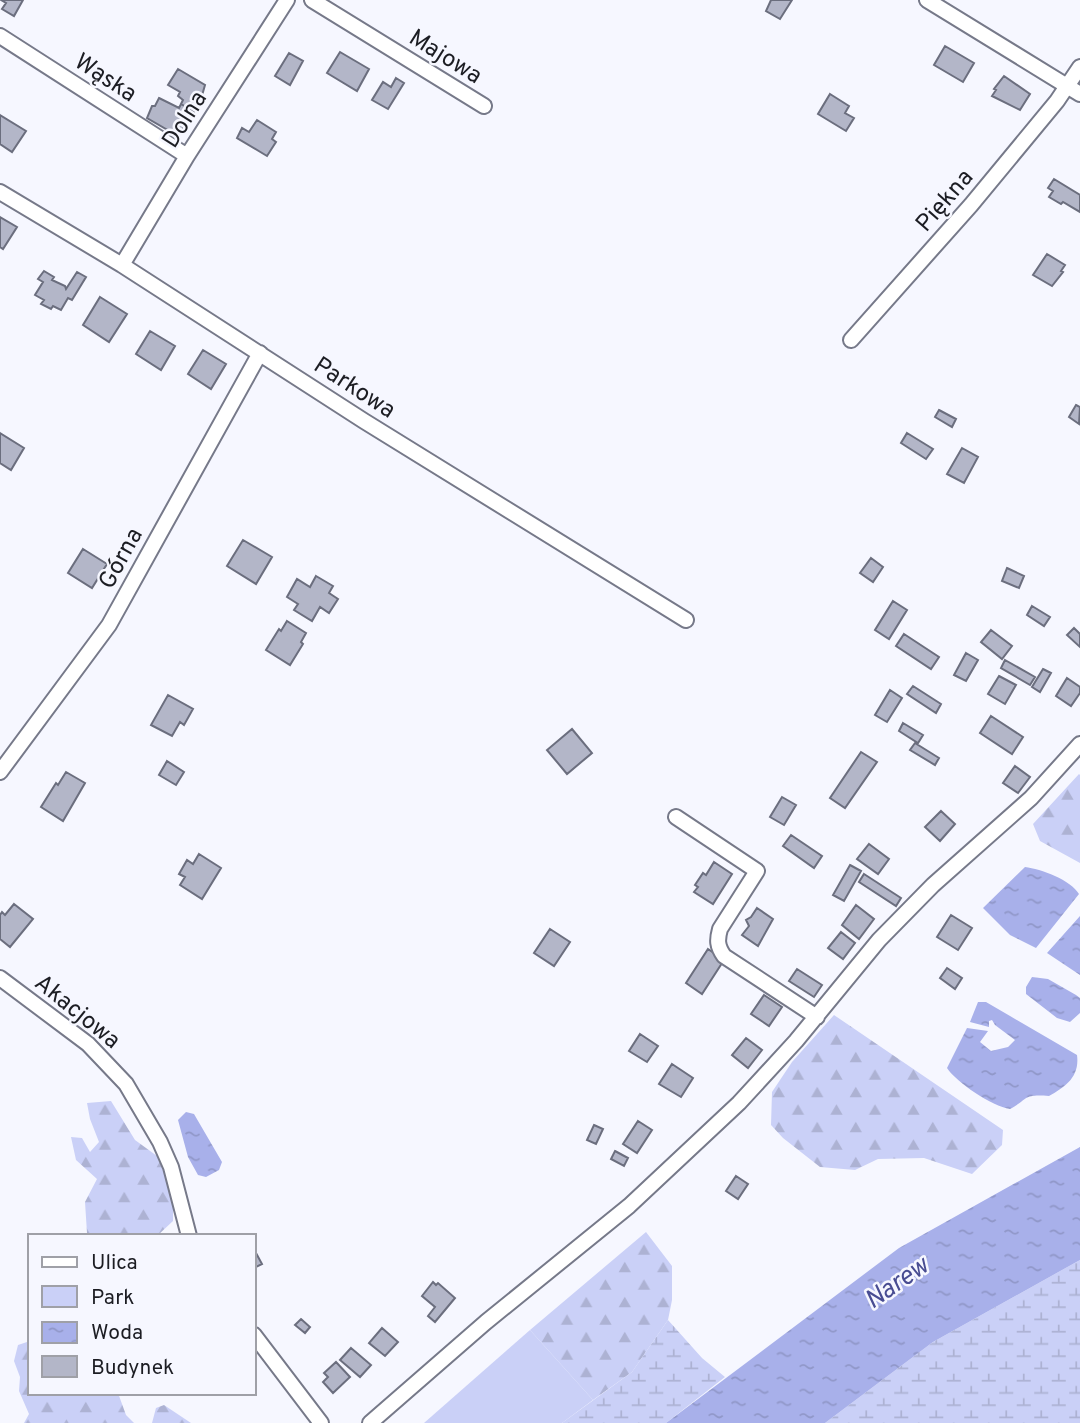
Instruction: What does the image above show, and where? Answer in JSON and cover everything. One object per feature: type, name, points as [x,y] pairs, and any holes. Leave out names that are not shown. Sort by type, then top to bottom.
[{"type":"street","name":"Dolna","points":[[122,265],[187,156],[287,0]]},
{"type":"street","name":"Majowa","points":[[312,0],[484,106]]},
{"type":"street","points":[[927,0],[1074,90]]},
{"type":"street","name":"Wąska","points":[[0,36],[187,156]]},
{"type":"street","name":"Piękna","points":[[851,340],[1074,90],[1080,67]]},
{"type":"street","name":"Parkowa","points":[[0,192],[122,265],[364,421],[686,620]]},
{"type":"street","name":"Górna","points":[[0,772],[108,625],[260,354]]},
{"type":"street","points":[[370,1423],[486,1322],[629,1206],[739,1103],[817,1017],[879,940],[933,885],[1031,798],[1080,744]]},
{"type":"street","points":[[676,817],[757,871],[720,929],[718,948],[724,956],[817,1017]]},
{"type":"street","name":"Akacjowa","points":[[0,978],[88,1044],[126,1084],[160,1142],[171,1167],[188,1234]]},
{"type":"street","points":[[256,1338],[321,1423]]},
{"type":"green space","points":[[1079,774],[1080,863],[1040,841],[1033,824]]},
{"type":"green space","points":[[834,1015],[1003,1130],[1002,1145],[972,1174],[924,1158],[878,1159],[855,1170],[820,1167],[771,1125],[772,1092],[792,1062]]},
{"type":"green space","points":[[111,1101],[135,1140],[157,1156],[173,1193],[173,1221],[159,1234],[87,1233],[85,1202],[97,1179],[76,1160],[71,1137],[82,1138],[90,1152],[99,1142],[87,1103]]},
{"type":"green space","points":[[646,1232],[672,1266],[672,1300],[668,1320],[632,1372],[593,1400],[530,1330]]},
{"type":"green space","points":[[1080,1260],[1080,1423],[825,1423],[933,1342]]},
{"type":"green space","points":[[668,1320],[702,1358],[725,1377],[666,1423],[562,1423],[632,1372]]},
{"type":"green space","points":[[530,1330],[593,1400],[562,1423],[424,1423]]},
{"type":"green space","points":[[28,1342],[28,1395],[119,1395],[126,1415],[134,1423],[24,1423],[29,1414],[19,1391],[20,1377],[14,1361],[18,1345]]},
{"type":"green space","points":[[164,1405],[191,1423],[152,1423],[156,1408]]},
{"type":"water","points":[[1025,867],[1055,876],[1079,894],[1036,948],[1010,935],[983,908]]},
{"type":"water","points":[[1080,916],[1080,975],[1047,953]]},
{"type":"water","points":[[1032,977],[1048,979],[1080,998],[1080,1013],[1070,1022],[1057,1018],[1026,994],[1026,987]]},
{"type":"water","points":[[978,1002],[986,1002],[1077,1055],[1076,1069],[1070,1080],[1049,1096],[1026,1098],[1010,1109],[985,1099],[967,1087],[947,1068],[967,1028],[988,1031],[980,1042],[991,1051],[1008,1047],[1015,1040],[992,1020],[989,1021],[989,1027],[970,1022]]},
{"type":"water","points":[[186,1112],[194,1114],[222,1162],[219,1170],[206,1177],[198,1175],[188,1157],[178,1120]]},
{"type":"water","name":"Narew","points":[[1080,1147],[1080,1260],[933,1342],[825,1423],[666,1423],[899,1248]]},
{"type":"building","points":[[1,0],[23,0],[14,16],[2,9],[6,3]]},
{"type":"building","points":[[771,0],[792,0],[780,19],[766,11]]},
{"type":"building","points":[[945,46],[974,63],[963,82],[934,65]]},
{"type":"building","points":[[340,52],[369,69],[357,91],[327,73]]},
{"type":"building","points":[[289,53],[303,61],[290,85],[275,76]]},
{"type":"building","points":[[178,69],[205,85],[194,112],[181,104],[183,100],[178,96],[180,92],[168,85]]},
{"type":"building","points":[[1004,76],[1030,94],[1020,110],[992,96]]},
{"type":"building","points":[[396,78],[404,83],[388,109],[372,100],[383,82],[391,87]]},
{"type":"building","points":[[830,94],[849,106],[845,113],[854,118],[846,131],[818,114]]},
{"type":"building","points":[[159,98],[179,108],[181,104],[194,112],[178,136],[147,118]]},
{"type":"building","points":[[0,115],[26,131],[12,152],[0,144]]},
{"type":"building","points":[[257,120],[276,132],[272,139],[276,142],[267,156],[237,138],[242,128],[249,132]]},
{"type":"building","points":[[1054,179],[1080,195],[1080,212],[1049,197],[1053,191],[1048,188]]},
{"type":"building","points":[[0,217],[17,227],[3,249],[0,247]]},
{"type":"building","points":[[1047,254],[1065,265],[1052,286],[1033,275]]},
{"type":"building","points":[[44,271],[66,289],[77,272],[86,277],[72,300],[68,298],[61,310],[41,304],[44,300],[35,295],[43,282],[38,279]]},
{"type":"building","points":[[100,297],[127,314],[109,342],[83,325]]},
{"type":"building","points":[[150,331],[175,346],[161,370],[136,354]]},
{"type":"building","points":[[203,350],[226,364],[211,389],[188,374]]},
{"type":"building","points":[[1076,405],[1080,407],[1079,424],[1069,417]]},
{"type":"building","points":[[939,410],[956,419],[952,427],[935,417]]},
{"type":"building","points":[[0,433],[24,448],[11,470],[0,463]]},
{"type":"building","points":[[907,433],[933,449],[926,459],[901,443]]},
{"type":"building","points":[[962,448],[978,457],[964,483],[947,474]]},
{"type":"building","points":[[243,540],[272,557],[256,584],[227,566]]},
{"type":"building","points":[[83,549],[107,564],[92,588],[68,573]]},
{"type":"building","points":[[871,558],[883,567],[873,582],[860,573]]},
{"type":"building","points":[[1007,568],[1024,576],[1019,588],[1002,581]]},
{"type":"building","points":[[316,576],[333,586],[329,593],[338,599],[329,613],[320,607],[312,621],[294,610],[298,604],[287,597],[297,579],[310,587]]},
{"type":"building","points":[[893,601],[907,610],[889,639],[875,630]]},
{"type":"building","points":[[1032,606],[1050,617],[1044,626],[1027,615]]},
{"type":"building","points":[[287,621],[306,633],[301,642],[303,644],[290,665],[266,650]]},
{"type":"building","points":[[1074,628],[1080,634],[1080,647],[1067,635]]},
{"type":"building","points":[[991,630],[1012,646],[1002,659],[981,642]]},
{"type":"building","points":[[904,634],[939,657],[931,669],[896,646]]},
{"type":"building","points":[[966,653],[978,660],[966,681],[954,675]]},
{"type":"building","points":[[1005,660],[1035,677],[1030,685],[1001,668]]},
{"type":"building","points":[[1043,669],[1051,673],[1040,692],[1032,687]]},
{"type":"building","points":[[999,676],[1016,685],[1005,704],[988,694]]},
{"type":"building","points":[[1067,678],[1080,687],[1080,693],[1071,706],[1056,696]]},
{"type":"building","points":[[913,686],[941,704],[936,713],[907,694]]},
{"type":"building","points":[[890,690],[902,698],[887,722],[875,715]]},
{"type":"building","points":[[168,695],[193,709],[184,725],[180,722],[172,736],[151,725]]},
{"type":"building","points":[[991,716],[1023,737],[1012,754],[980,733]]},
{"type":"building","points":[[903,723],[923,735],[918,743],[899,731]]},
{"type":"building","points":[[572,729],[592,753],[567,774],[547,750]]},
{"type":"building","points":[[915,743],[939,758],[935,765],[910,750]]},
{"type":"building","points":[[861,752],[877,762],[845,808],[830,798]]},
{"type":"building","points":[[167,761],[184,772],[176,785],[159,775]]},
{"type":"building","points":[[1015,766],[1030,777],[1018,793],[1003,783]]},
{"type":"building","points":[[66,772],[85,783],[63,821],[41,807]]},
{"type":"building","points":[[782,797],[796,805],[784,825],[770,817]]},
{"type":"building","points":[[941,811],[955,824],[940,841],[925,827]]},
{"type":"building","points":[[791,835],[822,856],[814,868],[783,846]]},
{"type":"building","points":[[869,844],[889,859],[878,874],[857,859]]},
{"type":"building","points":[[199,854],[221,868],[202,899],[180,885],[185,877],[179,874],[187,860],[193,864]]},
{"type":"building","points":[[714,862],[732,874],[713,904],[694,892],[703,873],[706,875]]},
{"type":"building","points":[[850,865],[861,871],[844,901],[833,895]]},
{"type":"building","points":[[864,874],[901,898],[896,906],[859,882]]},
{"type":"building","points":[[14,904],[33,919],[10,947],[0,939],[0,915],[2,912],[5,915]]},
{"type":"building","points":[[856,905],[874,919],[859,939],[842,925]]},
{"type":"building","points":[[757,908],[773,919],[758,946],[742,935],[749,926],[746,920]]},
{"type":"building","points":[[951,915],[972,928],[958,950],[937,937]]},
{"type":"building","points":[[550,929],[570,942],[554,966],[534,953]]},
{"type":"building","points":[[841,932],[855,943],[843,959],[828,948]]},
{"type":"building","points":[[708,949],[724,960],[702,994],[686,983]]},
{"type":"building","points":[[947,968],[962,978],[955,989],[940,978]]},
{"type":"building","points":[[797,969],[822,985],[814,997],[789,981]]},
{"type":"building","points":[[764,995],[782,1007],[769,1026],[751,1014]]},
{"type":"building","points":[[640,1034],[658,1046],[647,1062],[629,1051]]},
{"type":"building","points":[[746,1038],[762,1050],[748,1068],[732,1055]]},
{"type":"building","points":[[672,1064],[693,1078],[681,1097],[659,1084]]},
{"type":"building","points":[[638,1121],[652,1130],[637,1153],[623,1144]]},
{"type":"building","points":[[594,1125],[603,1129],[596,1144],[587,1140]]},
{"type":"building","points":[[615,1151],[628,1158],[624,1166],[611,1159]]},
{"type":"building","points":[[736,1176],[748,1184],[738,1199],[726,1191]]},
{"type":"building","points":[[256,1253],[262,1264],[256,1267]]},
{"type":"building","points":[[433,1282],[436,1285],[438,1283],[455,1298],[435,1322],[428,1316],[435,1307],[422,1296]]},
{"type":"building","points":[[301,1319],[310,1327],[305,1333],[295,1325]]},
{"type":"building","points":[[382,1328],[398,1342],[385,1356],[369,1343]]},
{"type":"building","points":[[351,1348],[371,1365],[360,1377],[340,1360]]},
{"type":"building","points":[[336,1362],[350,1377],[333,1393],[323,1382],[328,1377],[324,1373]]}]
